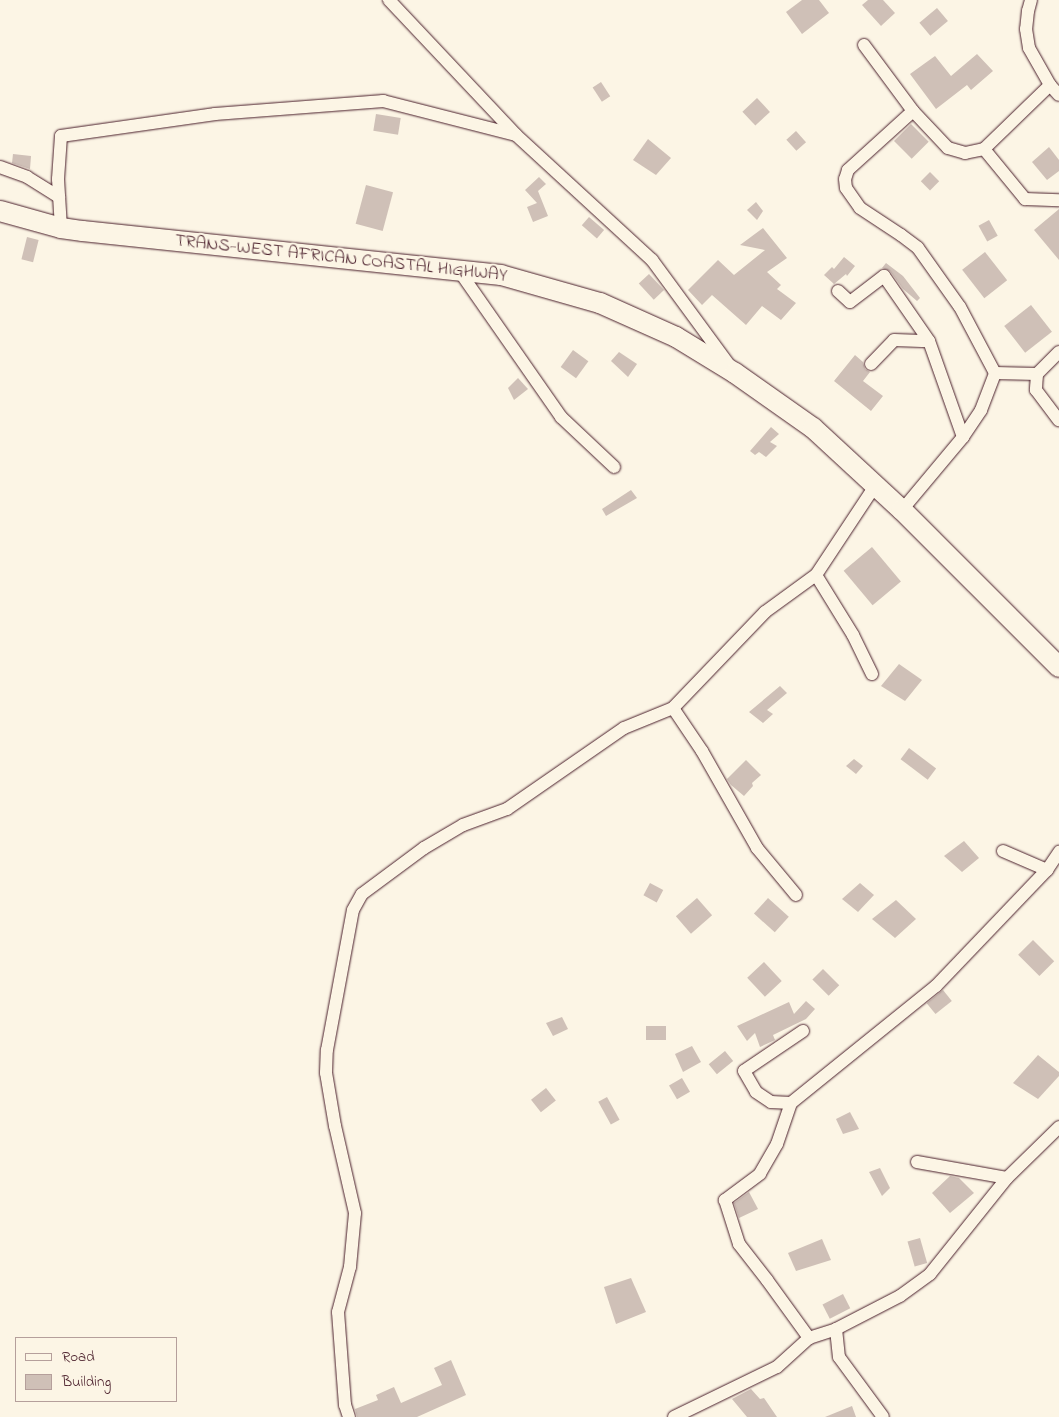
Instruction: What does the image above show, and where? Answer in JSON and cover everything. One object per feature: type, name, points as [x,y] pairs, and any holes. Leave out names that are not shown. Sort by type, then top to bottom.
[{"type":"highway","name":"TRANS-WEST AFRICAN COASTAL HIGHWAY","points":[[0,211],[61,228],[500,275],[600,303],[676,337],[735,373],[813,428],[902,510],[1059,667]]},
{"type":"street","points":[[389,0],[516,135],[652,260],[735,373]]},
{"type":"street","points":[[864,45],[913,111],[948,148],[966,153],[984,149],[1055,90],[1029,48],[1026,29],[1028,11],[1032,0]]},
{"type":"street","points":[[61,228],[58,179],[61,136],[215,114],[383,101],[516,135]]},
{"type":"street","points":[[902,510],[963,437],[981,410],[995,373],[960,307],[918,248],[860,208],[846,188],[844,179],[848,170],[913,111]]},
{"type":"street","points":[[984,149],[1025,199],[1059,200]]},
{"type":"street","points":[[0,167],[27,177],[59,197]]},
{"type":"street","points":[[460,272],[561,417],[614,467]]},
{"type":"street","points":[[838,291],[850,302],[884,276],[929,341],[963,437]]},
{"type":"street","points":[[871,364],[894,340],[929,341]]},
{"type":"street","points":[[995,373],[1036,374],[1059,352]]},
{"type":"street","points":[[1036,374],[1036,390],[1059,420]]},
{"type":"street","points":[[349,1417],[345,1405],[338,1312],[350,1267],[356,1213],[335,1126],[326,1073],[327,1050],[353,910],[362,894],[424,848],[463,825],[507,809],[624,728],[673,708],[765,612],[816,575],[875,486]]},
{"type":"street","points":[[816,575],[853,635],[872,674]]},
{"type":"street","points":[[673,708],[702,751],[757,848],[796,895]]},
{"type":"street","points":[[1003,851],[1047,870]]},
{"type":"street","points":[[809,1338],[768,1280],[739,1244],[725,1200],[760,1174],[777,1144],[791,1103],[936,986],[1047,870],[1059,852]]},
{"type":"street","points":[[791,1103],[771,1102],[756,1092],[744,1071],[803,1031]]},
{"type":"street","points":[[674,1417],[777,1367],[809,1338],[836,1329],[900,1296],[930,1274],[1008,1178],[1059,1127]]},
{"type":"street","points":[[917,1162],[1008,1178]]},
{"type":"street","points":[[836,1329],[839,1357],[883,1417]]},
{"type":"building","points":[[802,0],[819,0],[829,13],[802,34],[786,12]]},
{"type":"building","points":[[868,0],[883,0],[895,13],[881,26],[862,5]]},
{"type":"building","points":[[937,8],[948,21],[930,36],[919,23]]},
{"type":"building","points":[[977,54],[993,71],[971,90],[967,85],[936,109],[910,74],[935,56],[951,76]]},
{"type":"building","points":[[601,82],[610,96],[602,102],[593,87]]},
{"type":"building","points":[[757,98],[770,112],[755,126],[742,112]]},
{"type":"building","points":[[376,114],[401,118],[398,135],[373,131]]},
{"type":"building","points":[[911,124],[929,142],[912,159],[894,141]]},
{"type":"building","points":[[796,131],[806,142],[796,151],[786,140]]},
{"type":"building","points":[[648,139],[671,158],[656,175],[633,160]]},
{"type":"building","points":[[1049,147],[1059,160],[1059,171],[1047,180],[1032,162]]},
{"type":"building","points":[[13,154],[31,156],[30,169],[12,163]]},
{"type":"building","points":[[930,172],[939,181],[930,190],[921,181]]},
{"type":"building","points":[[539,177],[546,184],[538,191],[548,216],[533,222],[527,207],[537,203],[525,190]]},
{"type":"building","points":[[366,185],[393,192],[383,231],[356,224]]},
{"type":"building","points":[[756,202],[763,211],[757,220],[747,210]]},
{"type":"building","points":[[1059,209],[1059,260],[1034,230]]},
{"type":"building","points":[[589,217],[604,230],[597,238],[582,225]]},
{"type":"building","points":[[989,220],[998,236],[987,242],[979,226]]},
{"type":"building","points":[[763,228],[787,258],[767,272],[781,285],[777,289],[796,303],[781,320],[762,306],[746,325],[712,295],[702,305],[688,290],[718,260],[734,275],[765,250],[740,245]]},
{"type":"building","points":[[27,237],[39,240],[33,262],[21,259]]},
{"type":"building","points":[[985,252],[1007,280],[984,298],[962,270]]},
{"type":"building","points":[[844,257],[855,266],[847,276],[846,274],[834,284],[824,275],[832,267],[834,269]]},
{"type":"building","points":[[886,263],[903,276],[920,298],[917,301],[903,289],[890,271],[882,268]]},
{"type":"building","points":[[649,274],[664,290],[654,300],[639,284]]},
{"type":"building","points":[[1031,305],[1052,332],[1025,353],[1004,326]]},
{"type":"building","points":[[573,350],[588,361],[576,378],[561,367]]},
{"type":"building","points":[[619,352],[637,364],[628,377],[611,361]]},
{"type":"building","points":[[855,355],[863,362],[865,369],[870,372],[863,381],[883,396],[871,411],[834,381]]},
{"type":"building","points":[[518,378],[528,389],[514,400],[508,388]]},
{"type":"building","points":[[771,427],[779,434],[770,442],[777,446],[766,457],[759,452],[755,455],[750,451]]},
{"type":"building","points":[[631,490],[637,498],[606,516],[602,509]]},
{"type":"building","points":[[872,547],[901,581],[873,605],[844,571]]},
{"type":"building","points":[[899,664],[922,680],[905,701],[881,686]]},
{"type":"building","points":[[780,686],[787,693],[767,710],[773,714],[763,723],[749,712]]},
{"type":"building","points":[[909,748],[936,768],[928,780],[901,759]]},
{"type":"building","points":[[854,759],[863,766],[856,774],[846,766]]},
{"type":"building","points":[[746,760],[761,775],[752,783],[753,786],[744,796],[727,779]]},
{"type":"building","points":[[964,841],[979,858],[962,872],[944,856]]},
{"type":"building","points":[[650,883],[663,890],[657,902],[643,895]]},
{"type":"building","points":[[860,883],[874,895],[858,912],[842,899]]},
{"type":"building","points":[[697,898],[712,915],[691,934],[676,916]]},
{"type":"building","points":[[768,898],[789,917],[775,932],[754,914]]},
{"type":"building","points":[[896,900],[916,919],[895,938],[872,919]]},
{"type":"building","points":[[1033,940],[1054,961],[1039,976],[1018,955]]},
{"type":"building","points":[[764,962],[782,981],[765,997],[747,978]]},
{"type":"building","points":[[823,969],[839,985],[829,996],[812,980]]},
{"type":"building","points":[[943,990],[952,1001],[935,1014],[927,1003]]},
{"type":"building","points":[[806,1001],[815,1009],[806,1019],[773,1035],[775,1040],[760,1047],[755,1033],[747,1041],[737,1026],[789,1002],[794,1014]]},
{"type":"building","points":[[562,1017],[568,1029],[553,1036],[546,1023]]},
{"type":"building","points":[[646,1026],[666,1026],[666,1040],[646,1040]]},
{"type":"building","points":[[692,1046],[701,1062],[683,1072],[675,1054]]},
{"type":"building","points":[[725,1051],[733,1061],[717,1074],[709,1064]]},
{"type":"building","points":[[1038,1055],[1059,1072],[1059,1076],[1038,1099],[1013,1083]]},
{"type":"building","points":[[682,1078],[690,1092],[677,1099],[669,1086]]},
{"type":"building","points":[[546,1088],[556,1101],[541,1112],[531,1100]]},
{"type":"building","points":[[607,1097],[620,1120],[611,1125],[598,1102]]},
{"type":"building","points":[[850,1112],[859,1129],[843,1134],[836,1119]]},
{"type":"building","points":[[880,1168],[890,1188],[882,1196],[869,1172]]},
{"type":"building","points":[[950,1176],[959,1178],[974,1193],[950,1213],[932,1193]]},
{"type":"building","points":[[749,1192],[758,1209],[739,1218],[734,1203]]},
{"type":"building","points":[[920,1238],[927,1263],[915,1267],[908,1242]]},
{"type":"building","points":[[822,1239],[831,1260],[796,1271],[788,1253]]},
{"type":"building","points":[[631,1278],[646,1312],[616,1324],[604,1287]]},
{"type":"building","points":[[843,1294],[850,1308],[830,1319],[823,1304]]},
{"type":"building","points":[[451,1360],[466,1395],[417,1417],[357,1417],[355,1409],[378,1400],[376,1395],[394,1387],[401,1403],[442,1385],[434,1368]]},
{"type":"building","points":[[751,1389],[760,1399],[764,1398],[777,1417],[747,1417],[732,1399]]},
{"type":"building","points":[[852,1406],[856,1417],[825,1417]]}]
